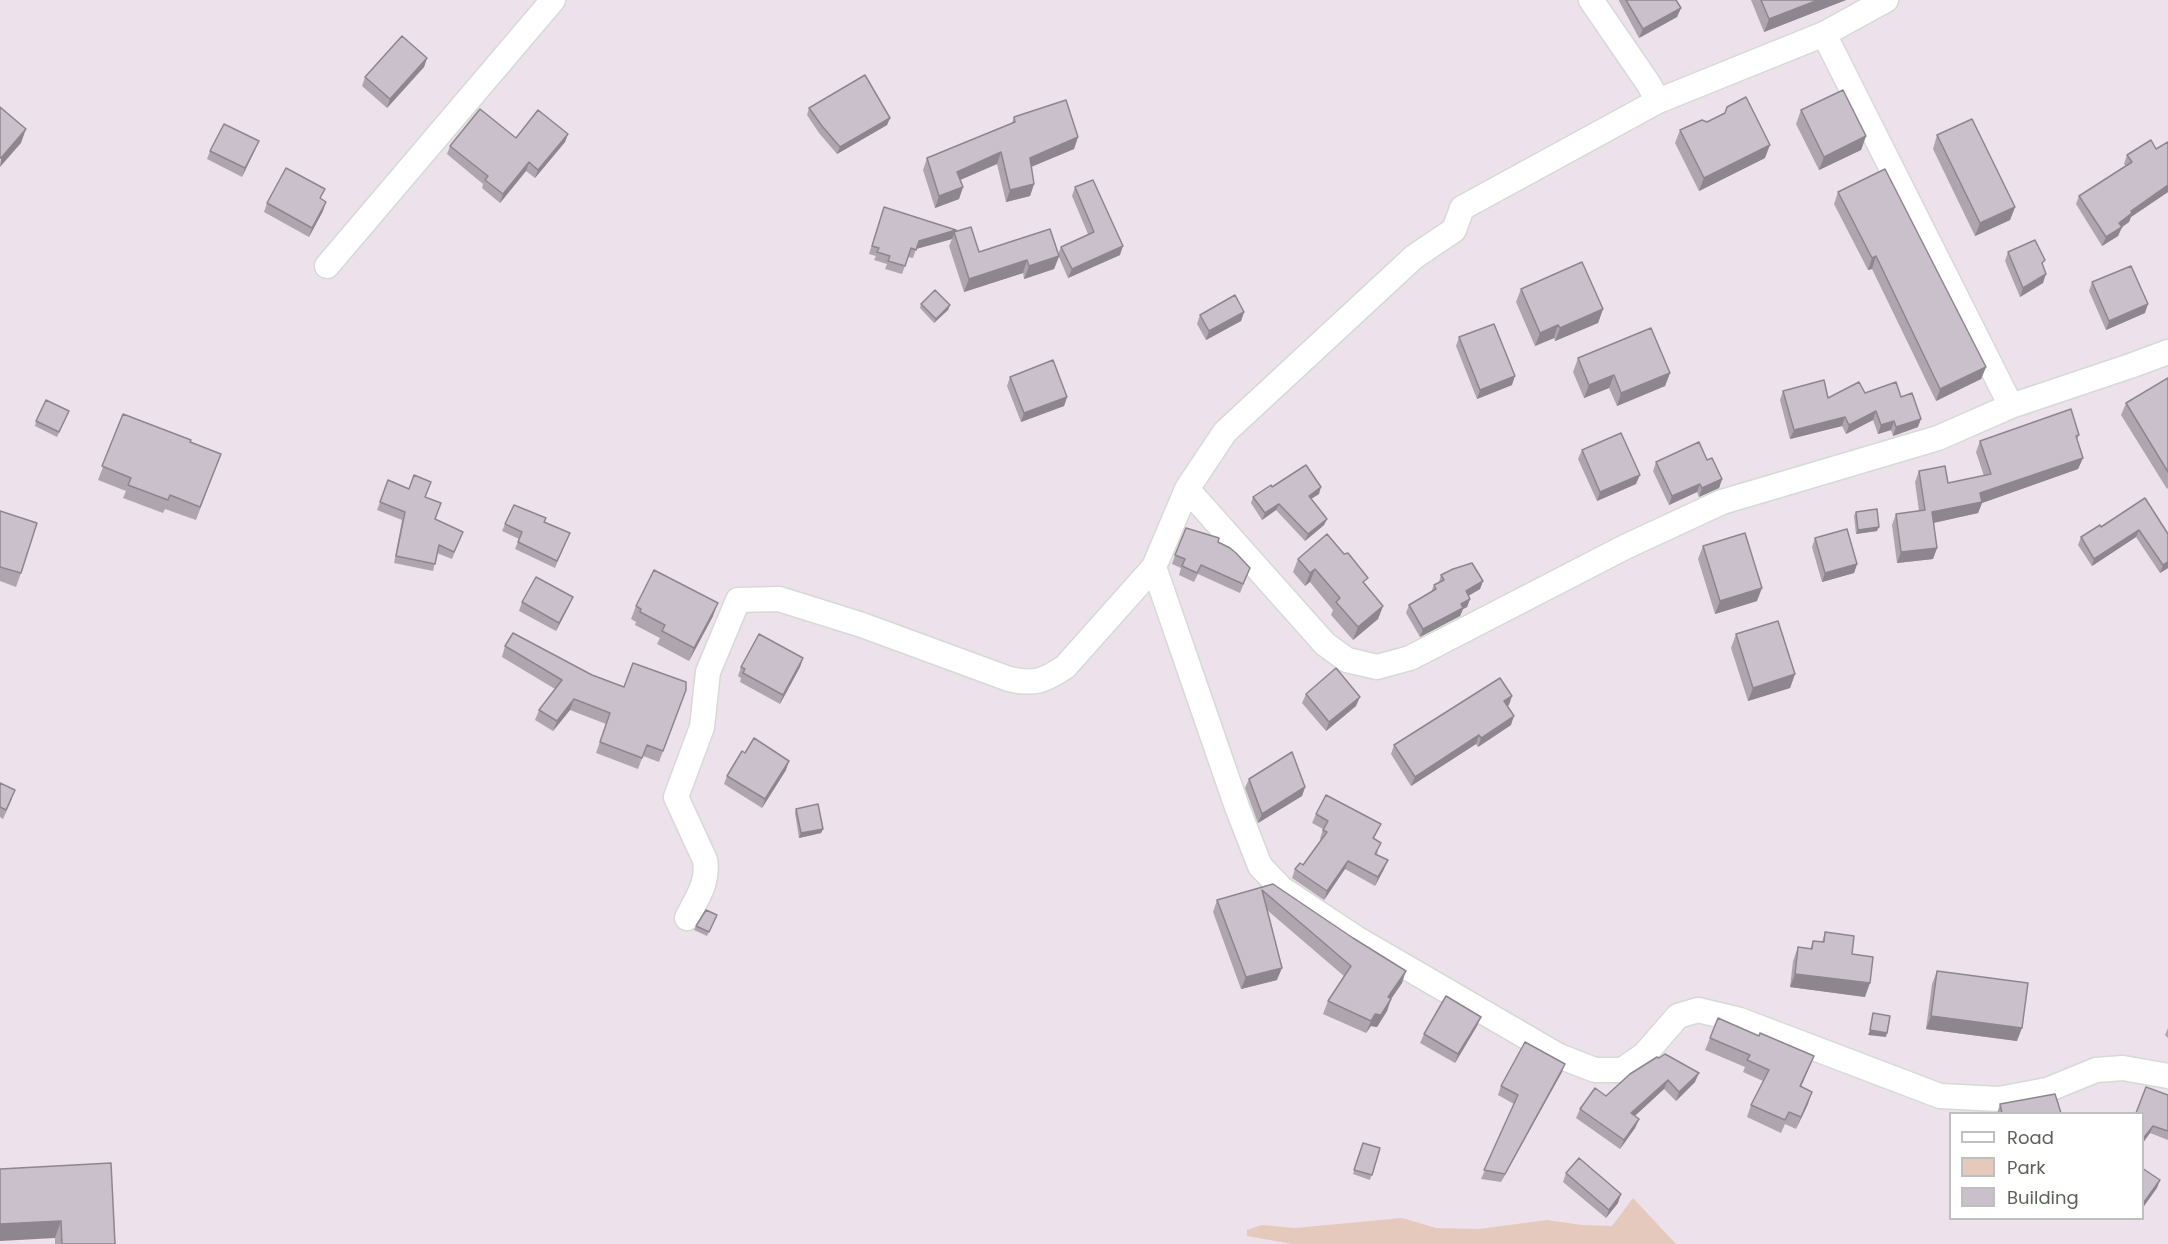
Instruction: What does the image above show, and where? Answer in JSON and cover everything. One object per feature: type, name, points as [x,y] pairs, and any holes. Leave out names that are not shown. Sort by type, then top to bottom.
[{"type":"street","points":[[327,267],[554,0]]},
{"type":"street","points":[[1591,0],[1658,101]]},
{"type":"street","points":[[687,918],[705,881],[707,871],[705,860],[676,797],[702,727],[708,672],[738,600],[779,599],[862,624],[1009,679],[1031,682],[1050,677],[1065,667],[1154,567],[1187,489],[1225,432],[1414,257],[1454,230],[1462,208],[1658,101],[1824,34],[1887,0]]},
{"type":"street","points":[[1824,34],[2012,406]]},
{"type":"street","points":[[1187,489],[1325,644],[1347,660],[1377,667],[1410,658],[1625,547],[1722,502],[1938,438],[2012,406],[2168,351]]},
{"type":"street","points":[[1154,567],[1237,807],[1260,866],[1282,889],[1356,938],[1559,1056],[1595,1070],[1622,1070],[1644,1055],[1678,1016],[1698,1010],[1740,1020],[1940,1096],[1999,1099],[2048,1090],[2096,1070],[2123,1068],[2168,1076]]},
{"type":"green space","points":[[1633,1198],[1676,1244],[1292,1244],[1247,1236],[1247,1230],[1262,1225],[1295,1228],[1402,1218],[1436,1228],[1479,1229],[1547,1220],[1612,1226]]},
{"type":"building","points":[[1626,0],[1676,0],[1681,8],[1643,29]]},
{"type":"building","points":[[1761,0],[1818,0],[1769,19]]},
{"type":"building","points":[[402,36],[427,58],[390,99],[365,77]]},
{"type":"building","points":[[865,75],[890,118],[840,147],[809,108]]},
{"type":"building","points":[[1843,90],[1866,136],[1824,157],[1801,110]]},
{"type":"building","points":[[1746,97],[1770,145],[1704,178],[1680,130],[1702,120],[1707,122],[1725,113],[1727,107]]},
{"type":"building","points":[[1066,100],[1078,137],[1030,158],[1034,184],[1010,190],[1001,152],[957,172],[963,187],[939,196],[927,158],[1015,122],[1014,117]]},
{"type":"building","points":[[0,107],[26,129],[1,158],[0,158]]},
{"type":"building","points":[[480,109],[516,138],[538,110],[568,134],[538,170],[529,162],[503,194],[485,180],[488,176],[450,146]]},
{"type":"building","points":[[1972,119],[2015,207],[1980,223],[1937,135]]},
{"type":"building","points":[[224,124],[259,141],[245,168],[210,151]]},
{"type":"building","points":[[2151,140],[2156,149],[2168,142],[2168,185],[2131,211],[2132,213],[2119,223],[2122,227],[2106,237],[2079,196],[2132,162],[2127,155]]},
{"type":"building","points":[[286,168],[325,189],[320,198],[326,202],[312,228],[267,203]]},
{"type":"building","points":[[1885,169],[1986,367],[1940,389],[1876,256],[1872,258],[1838,192]]},
{"type":"building","points":[[1093,180],[1123,246],[1072,269],[1061,247],[1094,232],[1075,187]]},
{"type":"building","points":[[884,207],[956,230],[919,241],[916,250],[911,248],[905,266],[888,261],[890,256],[877,252],[879,248],[872,246]]},
{"type":"building","points":[[971,227],[979,252],[1050,229],[1059,256],[1029,266],[1027,260],[969,279],[954,232]]},
{"type":"building","points":[[2035,240],[2045,260],[2042,263],[2046,274],[2023,288],[2008,252]]},
{"type":"building","points":[[1582,262],[1603,309],[1560,328],[1558,325],[1540,333],[1521,289]]},
{"type":"building","points":[[2131,266],[2148,304],[2109,321],[2092,282]]},
{"type":"building","points":[[935,290],[950,305],[936,319],[921,304]]},
{"type":"building","points":[[1235,295],[1244,312],[1209,331],[1200,315]]},
{"type":"building","points":[[1494,324],[1515,376],[1480,390],[1459,337]]},
{"type":"building","points":[[1651,328],[1670,373],[1621,393],[1614,375],[1589,385],[1578,358]]},
{"type":"building","points":[[1053,360],[1067,397],[1024,413],[1010,377]]},
{"type":"building","points":[[2168,378],[2168,472],[2126,403]]},
{"type":"building","points":[[1824,380],[1828,398],[1859,382],[1865,393],[1896,382],[1901,397],[1912,393],[1921,419],[1896,427],[1894,421],[1881,425],[1876,411],[1849,425],[1845,417],[1794,430],[1783,391]]},
{"type":"building","points":[[46,400],[69,411],[59,432],[36,421]]},
{"type":"building","points":[[2071,409],[2083,458],[1980,493],[1982,502],[1932,512],[1937,548],[1901,552],[1896,514],[1925,510],[1919,471],[1945,466],[1948,483],[1991,474],[1980,441]]},
{"type":"building","points":[[123,414],[221,454],[200,507],[170,495],[168,500],[128,485],[131,478],[102,466]]},
{"type":"building","points":[[1621,433],[1640,475],[1600,492],[1582,450]]},
{"type":"building","points":[[1699,442],[1707,460],[1712,458],[1722,479],[1702,488],[1700,484],[1672,496],[1656,462]]},
{"type":"building","points":[[1306,465],[1321,487],[1309,496],[1327,519],[1308,534],[1279,504],[1265,513],[1253,497]]},
{"type":"building","points":[[414,475],[431,482],[425,497],[441,503],[435,519],[463,532],[454,552],[439,545],[435,564],[396,556],[405,512],[380,502],[388,480],[409,489]]},
{"type":"building","points":[[2145,498],[2168,534],[2168,562],[2163,565],[2139,530],[2094,559],[2081,537],[2100,525],[2101,527]]},
{"type":"building","points":[[514,505],[546,518],[544,522],[570,533],[557,561],[518,542],[522,532],[505,524]]},
{"type":"building","points":[[1877,509],[1879,527],[1858,530],[1856,512]]},
{"type":"building","points":[[0,511],[37,523],[21,573],[0,567]]},
{"type":"building","points":[[1186,528],[1219,538],[1218,542],[1236,553],[1250,568],[1243,584],[1201,565],[1197,573],[1182,566],[1185,559],[1175,555]]},
{"type":"building","points":[[1847,529],[1857,564],[1825,573],[1815,538]]},
{"type":"building","points":[[1745,533],[1762,588],[1720,601],[1703,546]]},
{"type":"building","points":[[1327,534],[1344,554],[1348,553],[1368,578],[1363,582],[1383,606],[1358,627],[1336,602],[1340,598],[1315,569],[1310,573],[1298,559]]},
{"type":"building","points":[[1472,563],[1483,581],[1466,591],[1470,599],[1461,604],[1463,608],[1423,629],[1409,605],[1436,589],[1434,585],[1444,580],[1441,575]]},
{"type":"building","points":[[654,570],[718,603],[694,648],[662,631],[665,625],[640,612],[641,609],[636,606]]},
{"type":"building","points":[[536,577],[573,597],[559,623],[522,602]]},
{"type":"building","points":[[1778,621],[1795,674],[1753,688],[1736,634]]},
{"type":"building","points":[[513,633],[592,675],[624,687],[633,663],[686,682],[686,690],[663,751],[647,745],[642,758],[600,742],[610,713],[574,699],[557,721],[539,710],[562,680],[505,646]]},
{"type":"building","points":[[759,634],[803,658],[783,695],[743,673],[745,669],[741,667]]},
{"type":"building","points":[[1336,668],[1360,697],[1329,722],[1306,694]]},
{"type":"building","points":[[1500,678],[1512,696],[1504,701],[1514,716],[1481,738],[1479,735],[1415,777],[1394,745]]},
{"type":"building","points":[[754,738],[789,761],[765,799],[727,776],[742,751],[745,753]]},
{"type":"building","points":[[1292,752],[1305,787],[1262,814],[1249,779]]},
{"type":"building","points":[[0,783],[15,790],[6,810],[0,807]]},
{"type":"building","points":[[1326,795],[1381,824],[1373,838],[1381,843],[1375,854],[1388,860],[1378,877],[1348,861],[1327,891],[1295,869],[1300,863],[1303,865],[1327,832],[1323,830],[1328,821],[1316,814]]},
{"type":"building","points":[[818,804],[823,829],[801,833],[796,809]]},
{"type":"building","points":[[1273,884],[1406,971],[1388,997],[1391,999],[1381,1015],[1375,1014],[1371,1021],[1328,1001],[1351,966],[1262,890],[1282,968],[1246,977],[1217,900]]},
{"type":"building","points":[[706,910],[717,915],[709,932],[696,926]]},
{"type":"building","points":[[1825,932],[1854,936],[1852,954],[1873,957],[1870,983],[1795,974],[1798,947],[1812,949],[1813,941],[1824,942]]},
{"type":"building","points":[[1937,971],[2028,983],[2022,1028],[1931,1016]]},
{"type":"building","points":[[1446,996],[1481,1017],[1458,1054],[1424,1034]]},
{"type":"building","points":[[1873,1013],[1890,1016],[1887,1033],[1870,1030]]},
{"type":"building","points":[[1718,1018],[1814,1056],[1800,1086],[1812,1092],[1801,1117],[1789,1112],[1785,1120],[1751,1105],[1769,1070],[1747,1060],[1750,1055],[1710,1038]]},
{"type":"building","points":[[1525,1042],[1565,1064],[1505,1174],[1484,1170],[1518,1095],[1501,1086]]},
{"type":"building","points":[[1665,1054],[1699,1073],[1679,1092],[1668,1080],[1631,1113],[1639,1119],[1624,1140],[1580,1109],[1595,1088],[1606,1096],[1630,1074]]},
{"type":"building","points":[[2146,1087],[2168,1095],[2168,1131],[2153,1126],[2144,1137],[2144,1112],[2136,1112]]},
{"type":"building","points":[[2055,1094],[2061,1112],[2002,1112],[2000,1104]]},
{"type":"building","points":[[1363,1143],[1380,1148],[1372,1175],[1354,1170]]},
{"type":"building","points":[[1579,1158],[1621,1194],[1609,1210],[1566,1173]]},
{"type":"building","points":[[111,1163],[115,1244],[62,1244],[61,1221],[0,1224],[0,1169]]},
{"type":"building","points":[[2144,1169],[2160,1180],[2144,1202]]}]
